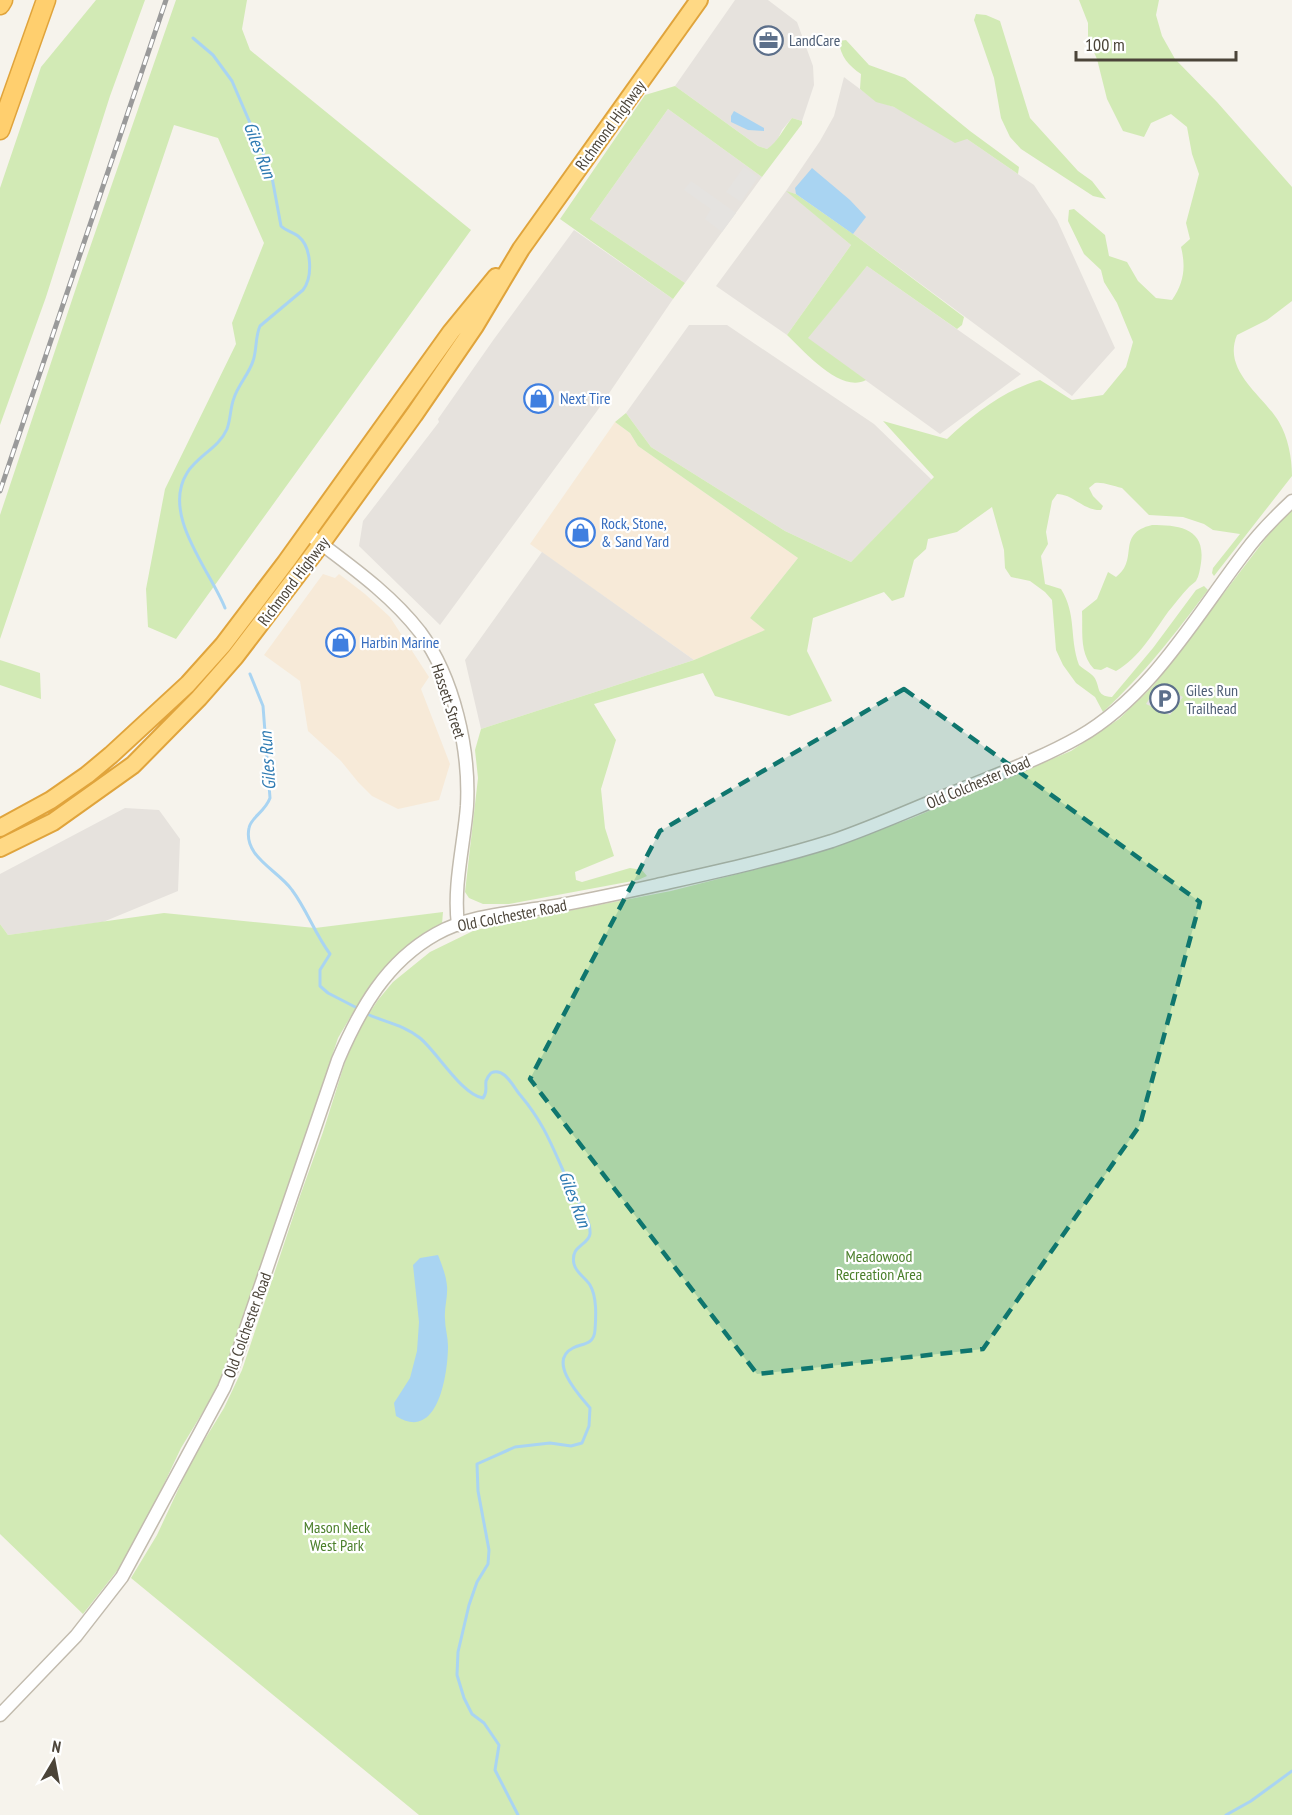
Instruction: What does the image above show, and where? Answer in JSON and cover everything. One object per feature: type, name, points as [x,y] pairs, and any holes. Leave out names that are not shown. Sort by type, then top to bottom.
[{"type":"highway","points":[[0,5],[3,0]]},
{"type":"highway","points":[[0,130],[46,0]]},
{"type":"highway","name":"Richmond Highway","points":[[0,828],[51,800],[87,775],[188,684],[222,645],[307,533],[451,332],[520,249],[699,0]]},
{"type":"highway","name":"Richmond Highway","points":[[0,848],[53,822],[133,765],[199,698],[235,657],[321,544],[475,326],[520,249]]},
{"type":"street","name":"Old Colchester Road","points":[[0,1715],[76,1636],[122,1577],[224,1388],[338,1060],[367,1001],[380,981],[403,957],[438,933],[458,925],[658,885],[834,840],[1073,741],[1107,719],[1139,688],[1175,647],[1255,539],[1292,501]]},
{"type":"street","name":"Hassett Street","points":[[307,533],[353,568],[403,612],[432,650],[449,691],[463,741],[467,783],[457,901],[458,925]]},
{"type":"highlighted area","points":[[904,689],[1200,902],[1140,1125],[983,1349],[757,1374],[530,1079],[660,831]]},
{"type":"shaded area","points":[[735,0],[768,0],[797,22],[813,66],[814,85],[802,121],[792,118],[782,130],[776,143],[767,149],[758,146],[675,86]]},
{"type":"shaded area","points":[[844,77],[876,101],[967,139],[1034,185],[1057,220],[1115,348],[1072,396],[796,194],[788,192],[851,245],[787,335],[716,286],[820,141],[834,116]]},
{"type":"shaded area","points":[[668,109],[762,177],[685,283],[590,219]]},
{"type":"shaded area","points":[[744,167],[758,177],[741,202],[726,192]]},
{"type":"shaded area","points":[[691,181],[736,213],[722,232],[705,219],[711,209],[684,190]]},
{"type":"shaded area","points":[[574,230],[673,299],[597,411],[440,625],[359,546],[363,521],[439,422],[438,419],[494,339]]},
{"type":"shaded area","points":[[867,266],[1021,374],[940,434],[807,338]]},
{"type":"shaded area","points":[[689,325],[727,325],[874,424],[932,480],[851,562],[785,531],[651,447],[626,413]]},
{"type":"shaded area","points":[[615,422],[630,433],[638,446],[798,558],[750,618],[766,630],[694,660],[530,544]]},
{"type":"shaded area","points":[[542,552],[694,660],[481,729],[465,660]]},
{"type":"shaded area","points":[[323,574],[335,578],[339,574],[390,617],[429,677],[421,689],[450,764],[439,800],[398,809],[372,796],[341,761],[308,731],[300,681],[264,655]]},
{"type":"shaded area","name":"Giles Run Trailhead","points":[[1159,684],[1183,697],[1170,715],[1146,704]]},
{"type":"shaded area","points":[[125,808],[159,810],[180,839],[178,891],[103,922],[8,935],[0,924],[0,874]]},
{"type":"green space","points":[[96,0],[145,0],[110,96],[46,297],[0,425],[0,188],[41,67]]},
{"type":"green space","points":[[176,0],[247,0],[242,29],[250,50],[471,230],[176,639],[148,627],[146,589],[165,489],[236,344],[232,323],[264,243],[218,138],[174,125],[0,639],[0,515]]},
{"type":"green space","points":[[1079,0],[1159,0],[1156,15],[1162,36],[1175,59],[1217,102],[1292,187],[1292,301],[1267,320],[1237,335],[1234,348],[1239,371],[1272,412],[1285,434],[1292,476],[1214,576],[1213,568],[1240,534],[1213,530],[1204,524],[1183,517],[1149,515],[1122,488],[1105,484],[1095,483],[1089,488],[1103,506],[1101,510],[1089,508],[1057,494],[1052,501],[1046,532],[1048,544],[1041,556],[1045,584],[1061,589],[1069,608],[1079,665],[1094,677],[1103,695],[1112,697],[1153,648],[1196,590],[1204,586],[1208,590],[1146,668],[1103,712],[1095,697],[1076,683],[1056,650],[1052,600],[1030,581],[1011,577],[1005,568],[1004,550],[992,507],[957,532],[928,539],[926,549],[914,560],[904,597],[892,601],[884,592],[813,618],[807,651],[832,701],[789,716],[715,696],[703,673],[594,704],[616,740],[601,789],[605,828],[614,856],[575,872],[576,880],[582,882],[630,868],[642,870],[647,876],[638,880],[509,904],[483,904],[469,898],[465,892],[478,778],[475,750],[481,729],[694,660],[765,630],[750,618],[798,558],[638,446],[630,433],[615,422],[626,413],[651,447],[785,531],[851,562],[934,477],[883,421],[947,439],[990,404],[1027,384],[1040,380],[1072,400],[1103,395],[1126,367],[1133,342],[1117,303],[1104,282],[1101,270],[1084,254],[1068,221],[1069,210],[1074,209],[1105,235],[1109,256],[1127,262],[1138,281],[1156,298],[1172,300],[1183,275],[1181,247],[1190,239],[1186,223],[1199,174],[1192,154],[1187,127],[1171,114],[1151,123],[1144,137],[1123,131],[1107,99],[1097,59],[1088,39],[1088,23]]},
{"type":"green space","points":[[976,14],[986,15],[1000,21],[1030,118],[1078,171],[1092,181],[1106,199],[1093,196],[1021,149],[1010,137],[1001,118],[994,78],[974,20]]},
{"type":"green space","points":[[846,40],[869,65],[905,78],[1019,167],[1018,174],[967,139],[955,143],[894,107],[876,102],[860,89],[861,74],[843,56],[839,41]]},
{"type":"green space","points":[[675,86],[758,146],[767,149],[792,118],[802,121],[802,124],[762,177],[668,109],[590,219],[685,283],[673,299],[560,219],[645,95]]},
{"type":"green space","points":[[786,191],[796,194],[856,236],[964,317],[962,325],[957,329],[867,266],[808,338],[866,380],[856,383],[846,381],[824,369],[787,335],[851,245]]},
{"type":"green space","name":"Meadowood Recreation Area","points":[[1292,508],[1292,1815],[419,1815],[131,1578],[157,1535],[191,1462],[224,1408],[242,1370],[346,1059],[362,1024],[393,982],[430,952],[473,931],[671,891],[792,860],[910,819],[1071,751],[1119,719],[1153,686],[1282,517]]},
{"type":"green space","points":[[1152,525],[1181,528],[1195,536],[1201,551],[1198,577],[1132,659],[1116,671],[1107,667],[1101,670],[1094,669],[1084,649],[1082,611],[1097,599],[1108,572],[1116,577],[1123,570],[1134,534]]},
{"type":"green space","points":[[0,660],[40,673],[41,699],[0,685]]},
{"type":"green space","points":[[443,912],[442,924],[403,952],[382,971],[364,994],[338,1038],[225,1372],[181,1448],[136,1543],[83,1614],[0,1534],[0,924],[8,935],[164,913],[315,928]]},
{"type":"water","points":[[734,111],[764,128],[764,131],[748,130],[731,122]]},
{"type":"water","points":[[812,168],[850,200],[866,217],[853,234],[796,194],[795,188]]},
{"type":"water","points":[[438,1255],[447,1286],[446,1373],[438,1402],[431,1413],[422,1420],[410,1422],[396,1416],[394,1403],[410,1378],[417,1351],[419,1322],[413,1265],[420,1258]]},
{"type":"waterway","name":"Giles Run","points":[[193,38],[213,55],[232,81],[271,172],[281,226],[303,241],[310,262],[310,270],[303,290],[260,326],[253,361],[236,393],[227,429],[219,442],[191,467],[181,489],[180,506],[184,524],[225,608]]},
{"type":"waterway","name":"Giles Run","points":[[250,674],[263,706],[270,798],[250,824],[251,847],[256,855],[292,890],[330,954],[320,970],[320,986],[328,993],[359,1009]]},
{"type":"waterway","name":"Giles Run","points":[[365,1013],[400,1026],[420,1038],[458,1081],[475,1095],[483,1098],[485,1096],[486,1081],[491,1073],[505,1075],[544,1129],[590,1228],[589,1238],[577,1249],[573,1258],[575,1267],[590,1285],[594,1295],[596,1313],[594,1335],[587,1343],[573,1348],[566,1354],[563,1361],[564,1369],[573,1387],[590,1408],[589,1426],[582,1443],[571,1446],[550,1443],[515,1447],[477,1464],[478,1491],[489,1550],[488,1564],[477,1582],[469,1605],[458,1652],[457,1675],[472,1714],[484,1723],[499,1745],[495,1770],[518,1815]]},
{"type":"waterway","points":[[1226,1815],[1251,1801],[1292,1771]]},
{"type":"railway","points":[[0,491],[166,0]]},
{"type":"place","name":"LandCare","points":[[768,40]]},
{"type":"place","name":"Next Tire","points":[[539,398]]},
{"type":"place","name":"Rock, Stone, & Sand Yard","points":[[580,532]]},
{"type":"place","name":"Harbin Marine","points":[[340,642]]},
{"type":"place","name":"Giles Run Trailhead","points":[[1165,699]]},
{"type":"park label","name":"Mason Neck West Park","points":[[337,1536]]}]
